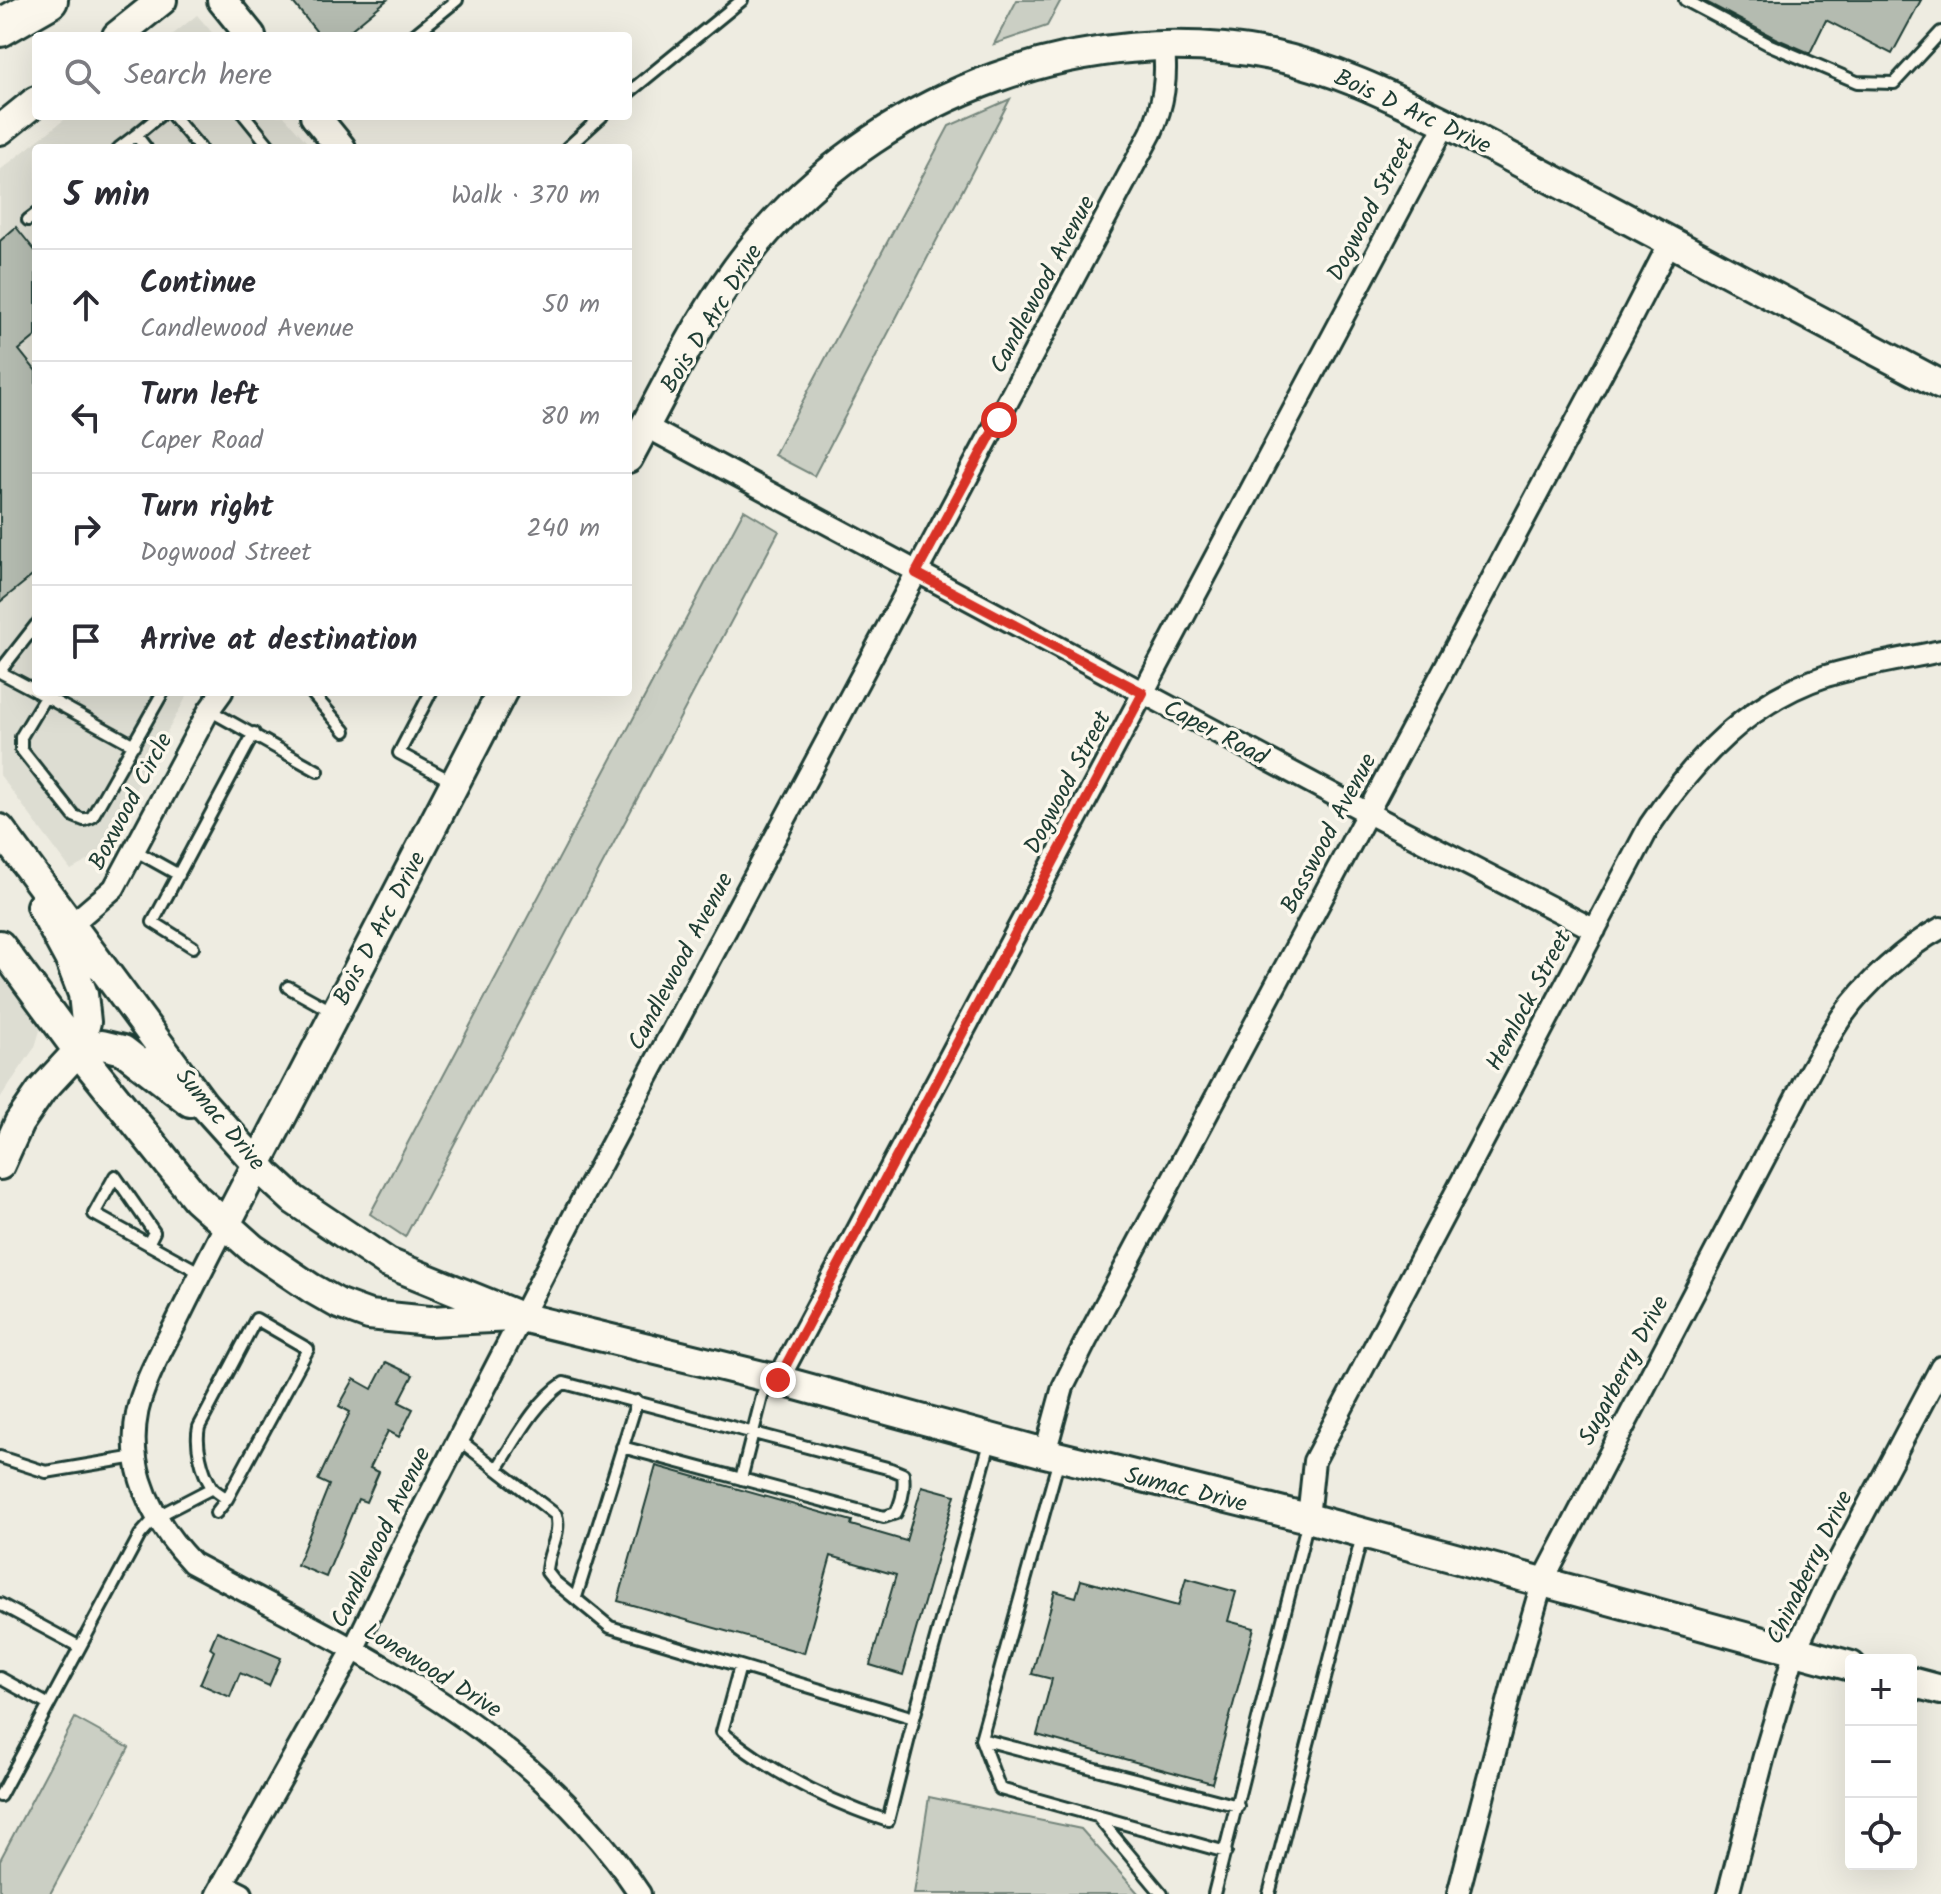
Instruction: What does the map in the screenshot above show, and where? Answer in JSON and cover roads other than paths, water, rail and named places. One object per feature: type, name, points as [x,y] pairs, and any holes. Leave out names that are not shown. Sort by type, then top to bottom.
[{"type":"highway","points":[[0,11],[13,0]]},
{"type":"highway","points":[[0,28],[49,0]]},
{"type":"street","points":[[122,32],[162,0]]},
{"type":"street","points":[[222,0],[248,32]]},
{"type":"street","name":"Bois D Arc Drive","points":[[632,442],[637,421],[732,275],[765,233],[806,190],[842,160],[886,128],[930,104],[981,83],[1053,59],[1164,47],[1269,55],[1317,67],[1368,85],[1446,123],[1941,385]]},
{"type":"street","name":"Candlewood Avenue","points":[[220,1889],[353,1650],[521,1317],[1151,133],[1163,99],[1167,73],[1164,47]]},
{"type":"street","points":[[0,130],[32,104]]},
{"type":"street","points":[[318,120],[338,144]]},
{"type":"street","name":"Dogwood Street","points":[[772,1378],[1143,693],[1446,123]]},
{"type":"street","name":"Basswood Avenue","points":[[1052,1455],[1063,1387],[1069,1375],[1670,242]]},
{"type":"street","name":"Caper Road","points":[[637,421],[916,573],[1595,930]]},
{"type":"street","name":"Hemlock Street","points":[[1308,1518],[1314,1461],[1650,825],[1677,785],[1711,747],[1747,717],[1789,692],[1826,676],[1941,651]]},
{"type":"street","name":"Boxwood Circle","points":[[72,924],[114,888],[219,696]]},
{"type":"street","name":"Bois D Arc Drive","points":[[226,1224],[500,696]]},
{"type":"street","points":[[0,830],[69,958],[83,994],[86,1022],[78,1051],[41,1091],[19,1123],[0,1165]]},
{"type":"street","name":"Sumac Drive","points":[[0,830],[204,1105],[227,1131],[294,1200],[388,1263],[521,1317],[772,1378],[1233,1502],[1308,1518],[1845,1664]]},
{"type":"street","name":"Sugarberry Drive","points":[[1458,1894],[1542,1583],[1803,1083],[1838,1024],[1888,968],[1926,936],[1941,928]]},
{"type":"street","name":"Sumac Drive","points":[[0,945],[78,1051],[196,1198],[252,1248],[311,1288],[339,1304],[369,1315],[429,1321],[521,1317]]},
{"type":"street","points":[[78,1051],[102,1045],[123,1050],[227,1131]]},
{"type":"street","name":"Lonewood Drive","points":[[226,1224],[144,1386],[135,1429],[136,1471],[169,1539],[192,1563],[433,1695],[484,1730],[584,1820],[640,1894]]},
{"type":"street","name":"Chinaberry Drive","points":[[1728,1894],[1795,1651],[1828,1581],[1941,1367]]},
{"type":"street","points":[[1917,1684],[1941,1690]]},
{"type":"street","points":[[220,1889],[242,1894]]},
{"type":"lane","points":[[418,32],[457,0]]},
{"type":"lane","points":[[632,90],[742,0]]},
{"type":"lane","points":[[1685,0],[1768,44],[1857,82],[1894,83],[1941,32]]},
{"type":"lane","points":[[124,144],[154,120]]},
{"type":"lane","points":[[176,120],[197,144]]},
{"type":"lane","points":[[248,120],[268,144]]},
{"type":"lane","points":[[571,144],[598,120]]},
{"type":"lane","points":[[136,135],[143,144]]},
{"type":"lane","points":[[32,630],[0,671],[32,688]]},
{"type":"lane","points":[[41,696],[21,737],[21,749],[74,816],[84,820],[92,817],[161,696]]},
{"type":"lane","points":[[47,696],[134,745]]},
{"type":"lane","points":[[314,696],[345,731]]},
{"type":"lane","points":[[429,696],[399,753],[455,783]]},
{"type":"lane","points":[[209,710],[318,771]]},
{"type":"lane","points":[[193,947],[153,922],[254,733]]},
{"type":"lane","points":[[134,850],[179,875]]},
{"type":"lane","points":[[288,987],[335,1013]]},
{"type":"lane","points":[[148,1244],[154,1232],[115,1176],[94,1214],[148,1244],[201,1273]]},
{"type":"lane","points":[[216,1513],[227,1499],[308,1349],[256,1319],[199,1427],[197,1437],[212,1488],[227,1499]]},
{"type":"lane","points":[[741,1479],[752,1433],[772,1378]]},
{"type":"lane","points":[[497,1469],[537,1409],[552,1390],[564,1383],[891,1469],[903,1474],[904,1482],[896,1513],[884,1517],[622,1447]]},
{"type":"lane","points":[[576,1597],[637,1401]]},
{"type":"lane","points":[[740,1666],[722,1732],[797,1784],[838,1805],[888,1821],[991,1438]]},
{"type":"lane","points":[[458,1439],[556,1515],[559,1523],[547,1572],[610,1627],[914,1718]]},
{"type":"lane","points":[[1052,1455],[981,1739],[1000,1789],[1226,1852]]},
{"type":"lane","points":[[0,1457],[46,1472],[136,1457]]},
{"type":"lane","points":[[0,1796],[140,1535],[156,1517],[212,1488]]},
{"type":"lane","points":[[1214,1894],[1308,1518]]},
{"type":"lane","points":[[1269,1894],[1363,1533]]},
{"type":"lane","points":[[0,1604],[80,1647]]},
{"type":"lane","points":[[0,1678],[49,1705]]},
{"type":"lane","points":[[981,1739],[1238,1806]]},
{"type":"lane","points":[[1097,1816],[1162,1894]]}]
